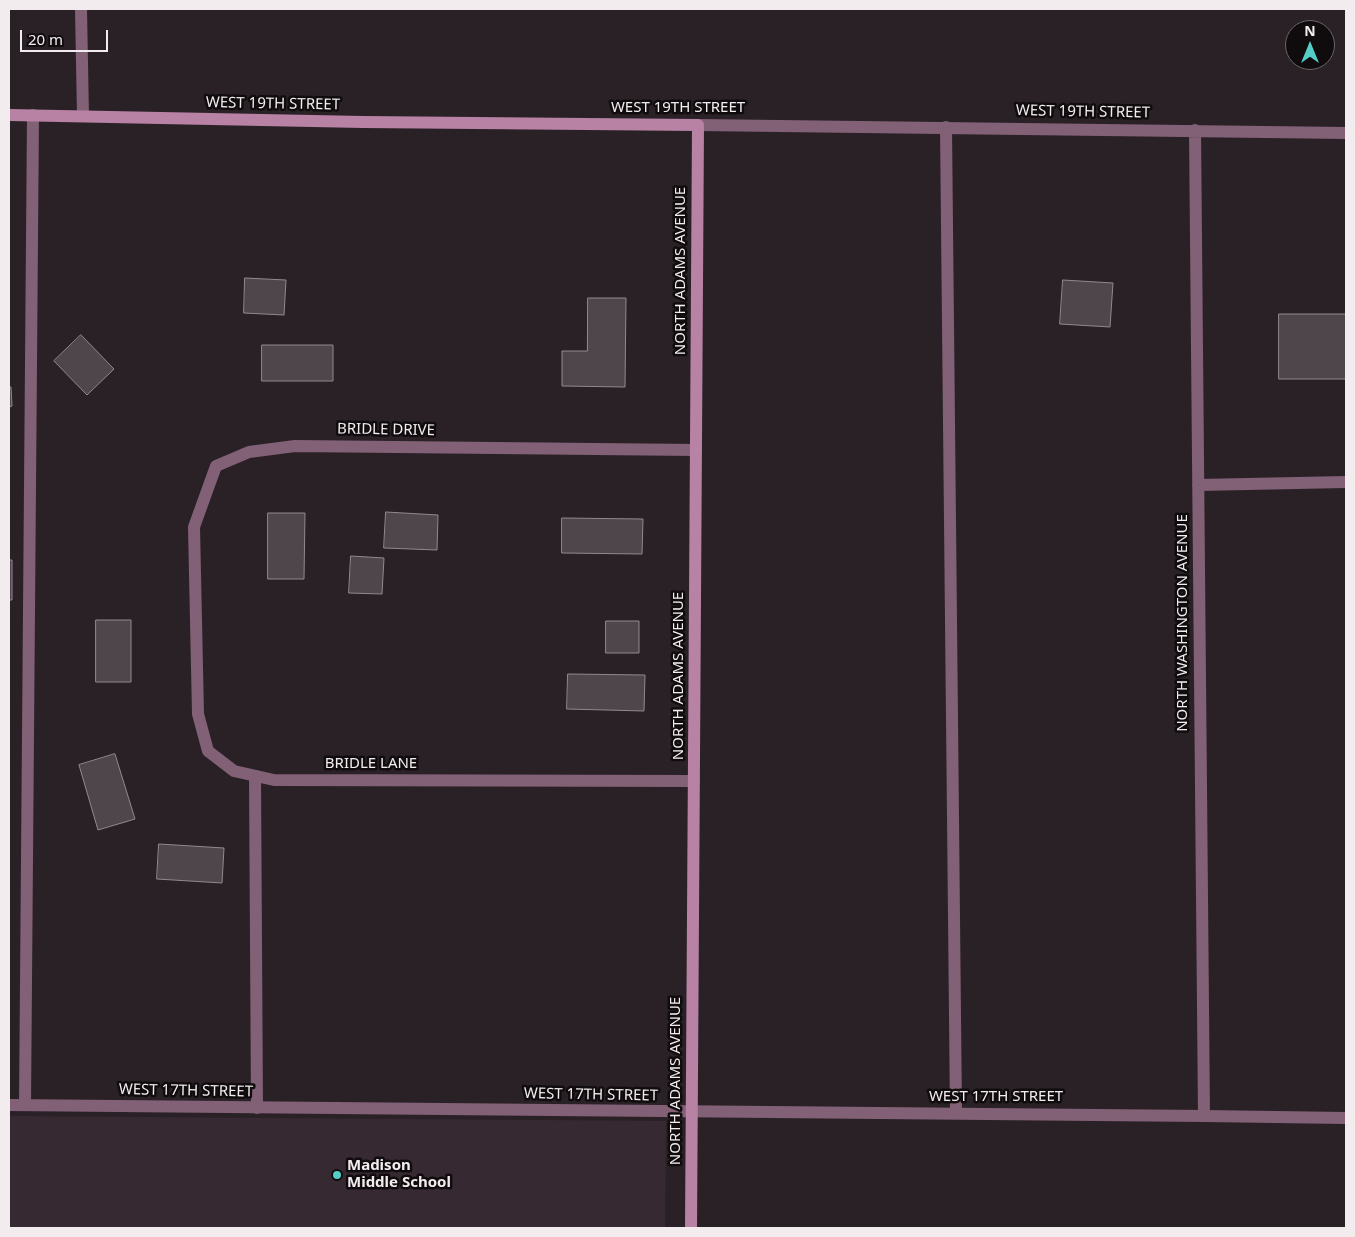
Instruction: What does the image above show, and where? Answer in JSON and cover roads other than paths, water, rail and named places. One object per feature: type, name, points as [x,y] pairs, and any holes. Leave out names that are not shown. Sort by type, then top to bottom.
[{"type":"street","points":[[81,9],[83,116]]},
{"type":"street","name":"WEST 19TH STREET","points":[[9,114],[363,122],[946,127],[1346,133]]},
{"type":"street","points":[[25,1106],[33,115]]},
{"type":"street","name":"NORTH ADAMS AVENUE","points":[[691,1228],[698,125]]},
{"type":"street","points":[[946,127],[956,1113]]},
{"type":"street","name":"NORTH WASHINGTON AVENUE","points":[[1195,130],[1204,1116]]},
{"type":"street","name":"BRIDLE DRIVE","points":[[196,600],[194,527],[216,466],[249,452],[295,446],[696,450]]},
{"type":"street","points":[[1198,486],[1346,482]]},
{"type":"street","name":"BRIDLE LANE","points":[[196,600],[198,714],[208,751],[234,772],[274,780],[694,781]]},
{"type":"street","points":[[255,776],[257,1108]]},
{"type":"street","name":"WEST 17TH STREET","points":[[9,1105],[1346,1118]]},
{"type":"place","name":"Madison Middle School","points":[[337,1175]]}]
